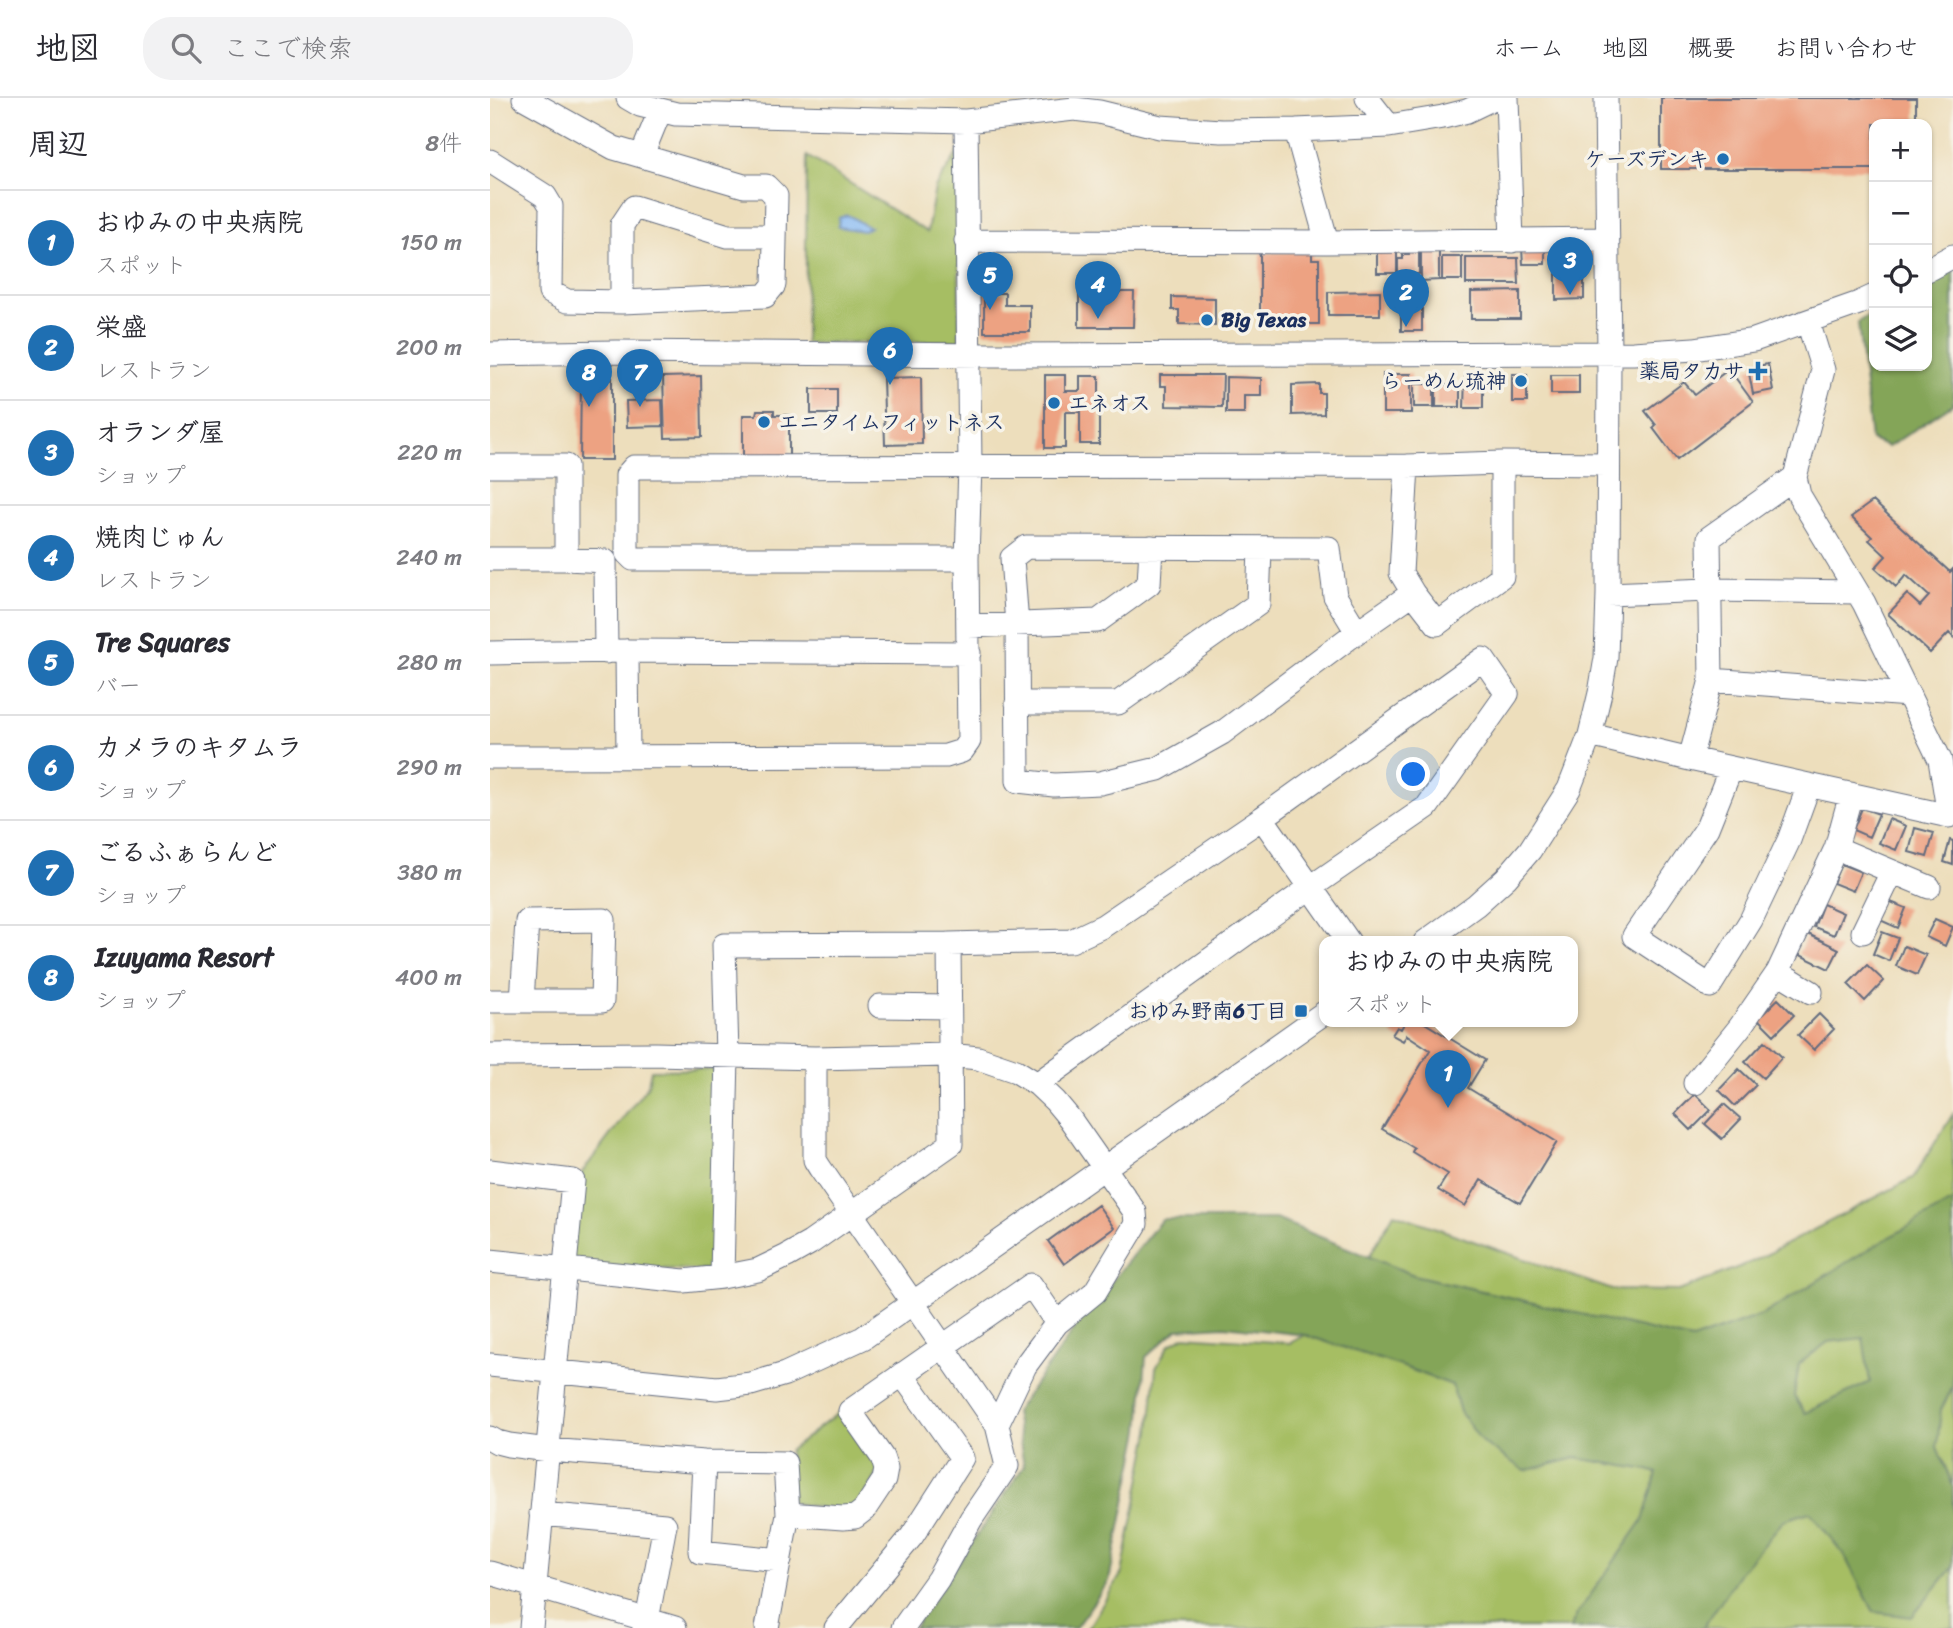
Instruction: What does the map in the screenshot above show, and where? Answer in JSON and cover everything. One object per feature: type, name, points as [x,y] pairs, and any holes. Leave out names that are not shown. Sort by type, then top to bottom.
[{"type":"street","points":[[492,167],[545,196],[551,206],[550,292],[567,300],[622,302],[765,296],[774,285],[776,196],[766,186],[744,186],[614,148],[524,98]]},
{"type":"street","points":[[628,98],[640,105],[676,114],[966,121],[1074,109],[1099,112],[1160,127],[1221,131],[1389,126],[1467,111],[1494,98]]},
{"type":"street","points":[[1367,98],[1389,126]]},
{"type":"street","points":[[1507,98],[1512,241]]},
{"type":"street","points":[[1433,936],[1476,905],[1506,878],[1531,850],[1569,789],[1590,735],[1601,693],[1606,658],[1608,594],[1609,353],[1605,98]]},
{"type":"street","points":[[642,155],[660,111]]},
{"type":"street","points":[[490,757],[946,756],[962,751],[970,741],[966,121]]},
{"type":"street","points":[[1296,130],[1327,242]]},
{"type":"street","points":[[622,302],[622,225],[634,207],[728,236],[775,236]]},
{"type":"street","points":[[966,240],[1327,242],[1607,239]]},
{"type":"street","points":[[1932,268],[1953,256]]},
{"type":"street","points":[[490,354],[1609,353],[1694,349],[1754,340],[1869,298]]},
{"type":"street","points":[[1590,735],[1950,816],[1940,760],[1864,603],[1799,495],[1795,477],[1823,370],[1808,322]]},
{"type":"street","points":[[1407,466],[1401,572],[1437,624],[1502,576],[1502,463]]},
{"type":"street","points":[[967,559],[633,559],[627,553],[627,475],[634,467],[1608,464]]},
{"type":"street","points":[[490,466],[566,466],[566,559]]},
{"type":"street","points":[[1690,759],[1711,680],[1709,538],[1795,477]]},
{"type":"street","points":[[1357,632],[1335,596],[1329,548],[1026,547],[1012,558],[1017,625],[1017,781],[1054,785],[1100,783],[1157,769],[1222,733],[1413,593]]},
{"type":"street","points":[[968,626],[1098,621],[1149,584],[1151,547]]},
{"type":"street","points":[[1017,702],[1118,703],[1258,604],[1260,549]]},
{"type":"street","points":[[490,559],[605,561],[628,756]]},
{"type":"street","points":[[1608,594],[1708,590],[1856,592]]},
{"type":"street","points":[[490,653],[969,653]]},
{"type":"street","points":[[722,1277],[727,1055],[724,945],[1071,941],[1103,926],[1262,818],[1483,659],[1507,694],[1427,807],[1037,1084]]},
{"type":"street","points":[[1711,680],[1909,695]]},
{"type":"street","points":[[1731,768],[1707,828],[1634,936],[1710,986],[1751,920],[1789,840],[1809,785]]},
{"type":"street","points":[[1695,1083],[1740,1027],[1778,972],[1836,848],[1851,794]]},
{"type":"street","points":[[1262,818],[1345,936]]},
{"type":"street","points":[[1836,848],[1929,887]]},
{"type":"street","points":[[1863,932],[1892,872]]},
{"type":"street","points":[[490,1001],[522,1001],[602,1001],[604,920],[527,921],[522,1001]]},
{"type":"street","points":[[490,1261],[684,1281],[722,1277],[758,1270],[788,1256],[851,1214],[951,1144],[949,944]]},
{"type":"street","points":[[1778,972],[1811,992]]},
{"type":"street","points":[[880,1006],[949,1007]]},
{"type":"street","points":[[490,1365],[717,1388],[751,1384],[785,1374],[863,1338],[1319,1016]]},
{"type":"street","points":[[490,1055],[727,1055],[815,1058],[949,1055],[997,1063],[1037,1084],[1070,1119],[1135,1212],[1136,1223],[1095,1292],[1057,1323],[1025,1366],[997,1425]]},
{"type":"street","points":[[815,1058],[815,1160],[997,1425],[1007,1466],[971,1519],[938,1579],[903,1628]]},
{"type":"street","points":[[490,1171],[573,1181],[531,1628]]},
{"type":"street","points":[[789,1514],[855,1517],[864,1510],[884,1480],[886,1469],[882,1457],[850,1411],[1031,1285],[1057,1323]]},
{"type":"street","points":[[836,1628],[912,1536],[962,1458],[902,1374]]},
{"type":"street","points":[[490,1438],[509,1445],[548,1450],[705,1462],[785,1463],[789,1514],[768,1628]]},
{"type":"street","points":[[705,1462],[700,1552],[780,1560]]},
{"type":"street","points":[[541,1514],[665,1525],[646,1624]]},
{"type":"street","points":[[490,1573],[646,1624],[675,1628]]},
{"type":"green space","points":[[959,151],[959,341],[805,343],[807,156],[927,232],[935,188]]},
{"type":"green space","points":[[1953,265],[1953,404],[1888,447],[1871,440],[1858,322],[1869,315],[1869,371],[1932,371],[1932,278]]},
{"type":"green space","points":[[718,1069],[718,1271],[570,1265],[581,1174],[648,1085],[651,1070]]},
{"type":"green space","points":[[1953,1114],[1953,1628],[1088,1628],[1122,1573],[1150,1431],[1156,1368],[1169,1345],[1184,1336],[1290,1343],[1334,1318],[1394,1213],[1612,1290],[1679,1291],[1754,1261],[1913,1178]]},
{"type":"green space","points":[[1953,1201],[1953,1386],[1941,1410],[1937,1447],[1953,1486],[1953,1561],[1952,1568],[1912,1617],[1874,1612],[1844,1555],[1810,1512],[1784,1520],[1741,1571],[1703,1628],[1570,1628],[1643,1520],[1657,1473],[1576,1458],[1525,1471],[1482,1442],[1460,1412],[1452,1385],[1305,1335],[1224,1326],[1177,1329],[1146,1357],[1140,1430],[1109,1581],[1075,1628],[914,1628],[1024,1466],[1015,1412],[1086,1313],[1162,1219],[1276,1219],[1414,1275],[1692,1340],[1764,1314]],"holes":[[[1863,1338],[1870,1382],[1805,1413],[1794,1396],[1799,1364],[1828,1342]]]},
{"type":"green space","points":[[841,1411],[881,1468],[854,1513],[792,1503],[789,1451]]},
{"type":"water","points":[[847,215],[870,227],[863,231],[838,227],[839,218]]},
{"type":"building","points":[[1661,98],[1916,98],[1916,119],[1869,119],[1869,169],[1661,169]]},
{"type":"building","points":[[1567,246],[1592,246],[1592,265],[1567,265]]},
{"type":"building","points":[[1421,248],[1439,248],[1439,280],[1421,281]]},
{"type":"building","points":[[1522,248],[1545,248],[1545,264],[1523,264]]},
{"type":"building","points":[[1377,249],[1397,249],[1397,273],[1377,273]]},
{"type":"building","points":[[1409,251],[1419,251],[1419,274],[1398,274],[1398,259],[1403,259],[1403,254],[1409,254]]},
{"type":"building","points":[[1312,252],[1312,259],[1319,259],[1319,324],[1260,324],[1260,253]]},
{"type":"building","points":[[1442,257],[1462,257],[1462,280],[1442,280]]},
{"type":"building","points":[[1466,258],[1518,258],[1519,284],[1466,284]]},
{"type":"building","points":[[1556,274],[1584,274],[1584,299],[1556,300]]},
{"type":"building","points":[[1380,291],[1380,315],[1328,315],[1328,292]]},
{"type":"building","points":[[1393,291],[1422,291],[1422,331],[1401,331],[1401,303],[1393,303]]},
{"type":"building","points":[[1520,291],[1520,319],[1471,319],[1471,292]]},
{"type":"building","points":[[1079,292],[1134,292],[1133,327],[1079,327]]},
{"type":"building","points":[[984,293],[1005,293],[1005,305],[1030,305],[1030,332],[984,332]]},
{"type":"building","points":[[1172,297],[1215,298],[1215,325],[1179,324],[1179,310],[1172,310]]},
{"type":"building","points":[[1768,364],[1773,390],[1753,394],[1748,368]]},
{"type":"building","points":[[1729,369],[1753,402],[1677,460],[1653,428],[1656,425],[1645,411],[1684,382],[1695,395]]},
{"type":"building","points":[[1383,374],[1411,374],[1411,413],[1383,413]]},
{"type":"building","points":[[1512,374],[1527,374],[1527,402],[1512,402]]},
{"type":"building","points":[[1045,375],[1065,375],[1065,391],[1080,391],[1080,376],[1099,376],[1099,444],[1080,444],[1080,412],[1065,412],[1065,448],[1045,448]]},
{"type":"building","points":[[1160,375],[1223,375],[1222,407],[1166,406],[1166,386],[1160,386]]},
{"type":"building","points":[[1551,375],[1579,375],[1579,394],[1551,394]]},
{"type":"building","points":[[701,376],[702,437],[665,438],[663,377]]},
{"type":"building","points":[[1465,376],[1483,376],[1483,408],[1464,408]]},
{"type":"building","points":[[921,377],[922,444],[885,445],[883,378]]},
{"type":"building","points":[[1226,377],[1261,378],[1261,396],[1244,396],[1244,413],[1226,413]]},
{"type":"building","points":[[581,378],[612,378],[612,460],[580,460]]},
{"type":"building","points":[[1319,384],[1319,393],[1324,393],[1324,414],[1292,415],[1292,385]]},
{"type":"building","points":[[1414,384],[1434,384],[1434,407],[1414,407]]},
{"type":"building","points":[[1436,385],[1460,385],[1460,407],[1436,407]]},
{"type":"building","points":[[811,389],[837,389],[837,414],[811,414]]},
{"type":"building","points":[[662,400],[663,426],[627,427],[626,401]]},
{"type":"building","points":[[757,410],[774,410],[774,415],[789,415],[789,457],[743,456],[743,415],[756,415]]},
{"type":"building","points":[[1873,501],[1950,572],[1953,569],[1953,637],[1949,633],[1930,653],[1888,614],[1907,594],[1920,606],[1929,596],[1906,575],[1896,587],[1875,568],[1886,556],[1869,540],[1872,537],[1851,517]]},
{"type":"building","points":[[1862,808],[1879,814],[1869,837],[1853,830]]},
{"type":"building","points":[[1889,819],[1906,826],[1896,850],[1879,843]]},
{"type":"building","points":[[1915,828],[1934,833],[1927,857],[1909,852]]},
{"type":"building","points":[[1950,840],[1953,841],[1953,865],[1944,862]]},
{"type":"building","points":[[1841,864],[1861,872],[1853,891],[1833,883]]},
{"type":"building","points":[[1888,901],[1906,908],[1898,928],[1880,920]]},
{"type":"building","points":[[1823,904],[1843,913],[1834,935],[1814,927]]},
{"type":"building","points":[[1935,919],[1953,927],[1945,946],[1926,937]]},
{"type":"building","points":[[1882,932],[1898,938],[1889,961],[1873,954]]},
{"type":"building","points":[[1808,934],[1839,949],[1829,969],[1798,954]]},
{"type":"building","points":[[1904,946],[1926,955],[1917,975],[1896,966]]},
{"type":"building","points":[[1867,965],[1884,981],[1865,1001],[1848,984]]},
{"type":"building","points":[[1778,999],[1794,1015],[1774,1035],[1758,1019]]},
{"type":"building","points":[[1819,1014],[1834,1029],[1814,1050],[1798,1035]]},
{"type":"building","points":[[1397,1027],[1431,1027],[1485,1060],[1468,1088],[1557,1142],[1520,1203],[1481,1180],[1465,1206],[1438,1190],[1448,1174],[1412,1152],[1414,1148],[1382,1129],[1430,1050],[1407,1035],[1403,1041],[1392,1035]]},
{"type":"building","points":[[1765,1041],[1782,1057],[1763,1078],[1745,1062]]},
{"type":"building","points":[[1739,1069],[1756,1085],[1735,1106],[1719,1090]]},
{"type":"building","points":[[1695,1094],[1711,1110],[1691,1130],[1675,1114]]},
{"type":"building","points":[[1724,1104],[1741,1119],[1722,1139],[1705,1124]]},
{"type":"building","points":[[1098,1205],[1114,1228],[1064,1264],[1048,1241]]},
{"type":"place","name":"ケーズデンキ","points":[[1723,159]]},
{"type":"place","name":"オランダ屋","points":[[1570,295]]},
{"type":"place","name":"Tre Squares","points":[[990,310]]},
{"type":"place","name":"焼肉じゅん","points":[[1098,319]]},
{"type":"place","name":"Big Texas","points":[[1207,320]]},
{"type":"place","name":"栄盛","points":[[1406,327]]},
{"type":"place","name":"薬局タカサ","points":[[1758,371]]},
{"type":"place","name":"らーめん琉神","points":[[1521,381]]},
{"type":"place","name":"カメラのキタムラ","points":[[890,385]]},
{"type":"place","name":"エネオス","points":[[1054,403]]},
{"type":"place","name":"Izuyama Resort","points":[[589,407]]},
{"type":"place","name":"ごるふぁらんど","points":[[640,407]]},
{"type":"place","name":"エニタイムフィットネス","points":[[764,422]]},
{"type":"place","name":"おゆみ野南6丁目","points":[[1301,1011]]},
{"type":"place","name":"おゆみの中央病院","points":[[1448,1108]]}]
